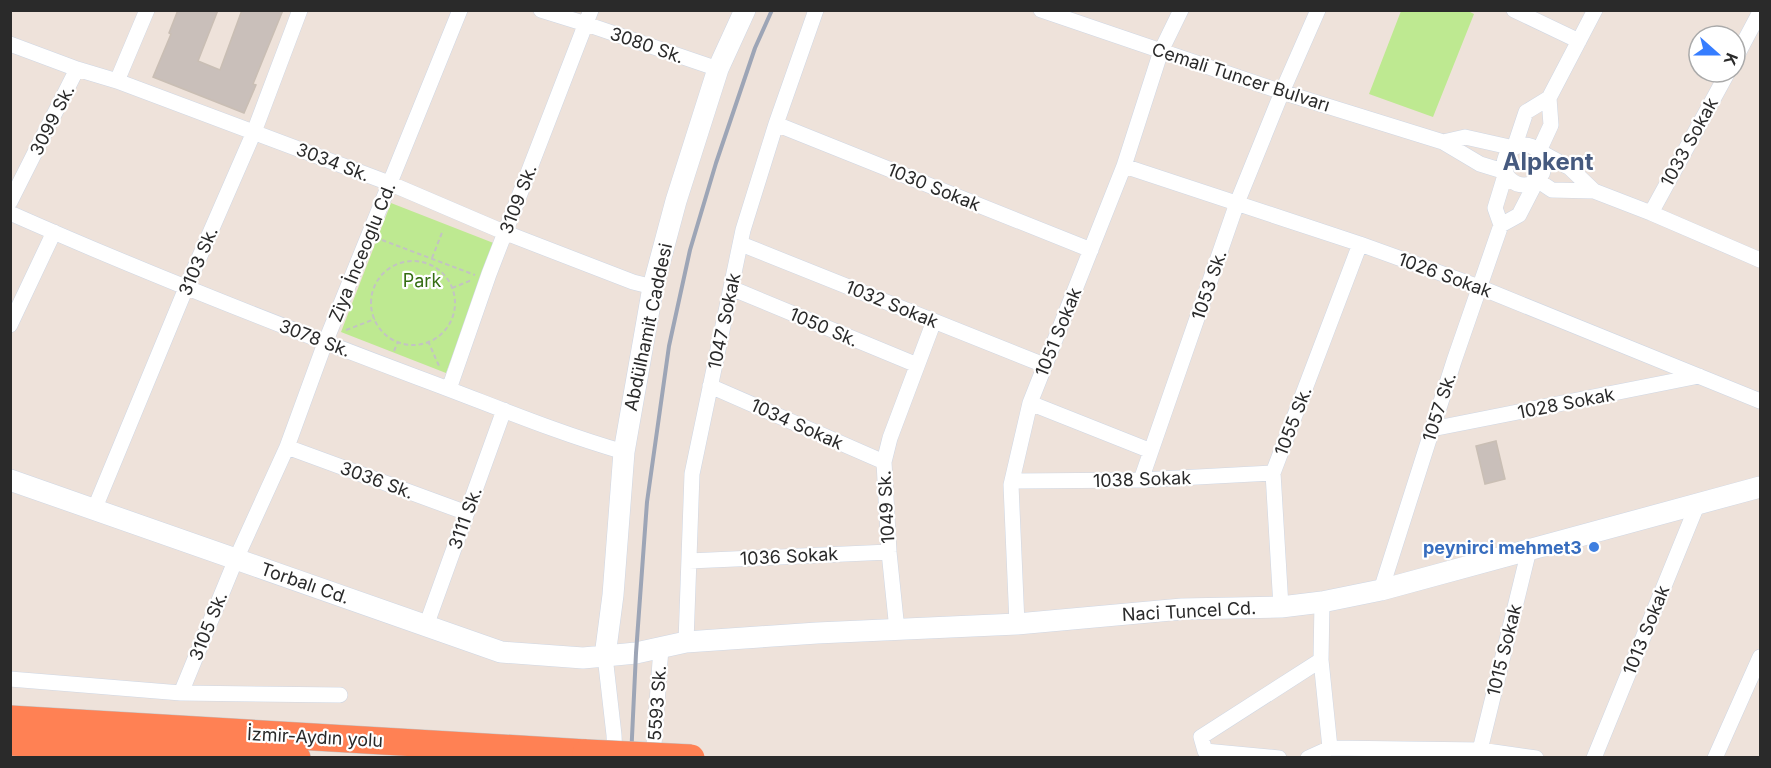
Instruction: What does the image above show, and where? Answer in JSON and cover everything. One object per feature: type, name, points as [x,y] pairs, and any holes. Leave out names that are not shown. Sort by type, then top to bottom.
[{"type":"highway","name":"İzmir-Aydın yolu","points":[[10,719],[691,758]]},
{"type":"highway","points":[[10,742],[297,758]]},
{"type":"main road","name":"Abdülhamit Caddesi","points":[[605,657],[613,594],[624,452],[652,287],[676,201],[718,69],[745,10]]},
{"type":"main road","name":"Torbalı Cd.","points":[[10,480],[501,652],[583,658],[605,657]]},
{"type":"main road","name":"Naci Tuncel Cd.","points":[[605,657],[686,642],[817,633],[1017,624],[1182,609],[1281,607],[1322,602],[1381,590],[1761,487]]},
{"type":"street","points":[[117,81],[147,10]]},
{"type":"street","name":"3103 Sk.","points":[[94,510],[186,288],[254,132],[300,10]]},
{"type":"street","name":"Ziya İnceoglu Cd.","points":[[236,559],[287,447],[325,343],[460,10]]},
{"type":"street","name":"3080 Sk.","points":[[541,10],[588,17],[718,69]]},
{"type":"street","name":"1047 Sokak","points":[[686,642],[692,474],[710,386],[743,230],[776,124],[816,10]]},
{"type":"street","name":"Cemali Tuncer Bulvarı","points":[[1041,10],[1282,92],[1443,142]]},
{"type":"street","name":"1051 Sokak","points":[[1017,624],[1012,481],[1029,403],[1092,250],[1124,166],[1161,51],[1180,10]]},
{"type":"street","name":"1053 Sk.","points":[[1141,480],[1237,203],[1318,10]]},
{"type":"street","points":[[1514,10],[1579,41]]},
{"type":"street","points":[[1549,98],[1551,125],[1539,151],[1544,163],[1541,175],[1519,215],[1501,225],[1495,208],[1506,172],[1505,159],[1514,148],[1526,112],[1549,98],[1595,10]]},
{"type":"street","points":[[1747,34],[1757,14]]},
{"type":"street","name":"3109 Sk.","points":[[449,389],[489,274],[588,17]]},
{"type":"street","name":"3034 Sk.","points":[[10,44],[117,81],[389,183],[506,232],[633,282],[652,287]]},
{"type":"street","name":"3099 Sk.","points":[[10,202],[77,69]]},
{"type":"street","name":"1033 Sokak","points":[[1651,213],[1721,84]]},
{"type":"street","name":"1030 Sokak","points":[[776,124],[1092,250]]},
{"type":"street","points":[[1443,142],[1465,137],[1514,148],[1527,145],[1570,168],[1594,191]]},
{"type":"street","points":[[1443,142],[1480,164],[1506,172],[1509,178],[1520,184],[1537,180]]},
{"type":"street","name":"1026 Sokak","points":[[1124,166],[1360,244],[1479,287],[1761,401]]},
{"type":"street","points":[[1537,180],[1552,190],[1594,191],[1761,260]]},
{"type":"street","name":"3078 Sk.","points":[[10,213],[186,288],[325,343],[624,452]]},
{"type":"street","name":"1057 Sk.","points":[[1381,590],[1432,429],[1501,225]]},
{"type":"street","points":[[10,325],[54,232]]},
{"type":"street","name":"1032 Sokak","points":[[741,244],[1044,365]]},
{"type":"street","name":"1055 Sk.","points":[[1281,607],[1273,473],[1360,244]]},
{"type":"street","name":"1050 Sk.","points":[[731,288],[917,365]]},
{"type":"street","name":"1049 Sk.","points":[[897,630],[889,552],[884,462],[890,438],[934,321]]},
{"type":"street","name":"1028 Sokak","points":[[1432,429],[1699,376]]},
{"type":"street","name":"1034 Sokak","points":[[710,386],[884,462]]},
{"type":"street","points":[[1029,403],[1151,451]]},
{"type":"street","name":"3111 Sk.","points":[[426,626],[504,410]]},
{"type":"street","name":"3036 Sk.","points":[[287,447],[467,513]]},
{"type":"street","name":"1038 Sokak","points":[[1012,481],[1141,480],[1273,473]]},
{"type":"street","name":"1013 Sokak","points":[[1594,758],[1698,503]]},
{"type":"street","name":"1015 Sokak","points":[[1480,750],[1528,550]]},
{"type":"street","name":"1036 Sokak","points":[[689,561],[889,552]]},
{"type":"street","name":"3105 Sk.","points":[[181,693],[236,559]]},
{"type":"street","points":[[1322,602],[1321,660],[1330,748]]},
{"type":"street","name":"5593 Sk.","points":[[653,758],[661,648]]},
{"type":"street","points":[[605,657],[615,735],[615,758]]},
{"type":"street","points":[[1715,758],[1761,657]]},
{"type":"street","points":[[1279,758],[1205,751],[1201,737],[1321,660]]},
{"type":"street","points":[[10,679],[181,693],[340,695]]},
{"type":"street","points":[[1308,758],[1330,748],[1480,750],[1536,758]]},
{"type":"path","points":[[429,264],[443,230]]},
{"type":"path","points":[[369,236],[480,278]]},
{"type":"path","points":[[405,261],[420,261],[429,264],[444,275],[452,288],[453,316],[437,337],[411,345],[398,342],[387,336],[378,326],[372,314],[373,288],[381,275],[392,266],[405,261]]},
{"type":"path","points":[[346,330],[375,319]]},
{"type":"path","points":[[428,341],[439,366]]},
{"type":"path","points":[[394,351],[398,342]]},
{"type":"green space","points":[[1466,10],[1474,14],[1433,117],[1369,94],[1401,11]]},
{"type":"green space","name":"Park","points":[[391,203],[496,244],[446,373],[341,332]]},
{"type":"building","points":[[178,10],[218,10],[198,61],[220,70],[242,10],[283,10],[253,84],[256,85],[244,113],[153,77],[171,34],[169,33]]},
{"type":"building","points":[[1496,441],[1505,479],[1485,484],[1476,446]]},
{"type":"railway","points":[[631,758],[647,502],[669,346],[690,250],[716,163],[755,48],[772,10]]},
{"type":"place","name":"peynirci mehmet3","points":[[1594,547]]},
{"type":"district","name":"Alpkent","points":[[1548,161]]}]
